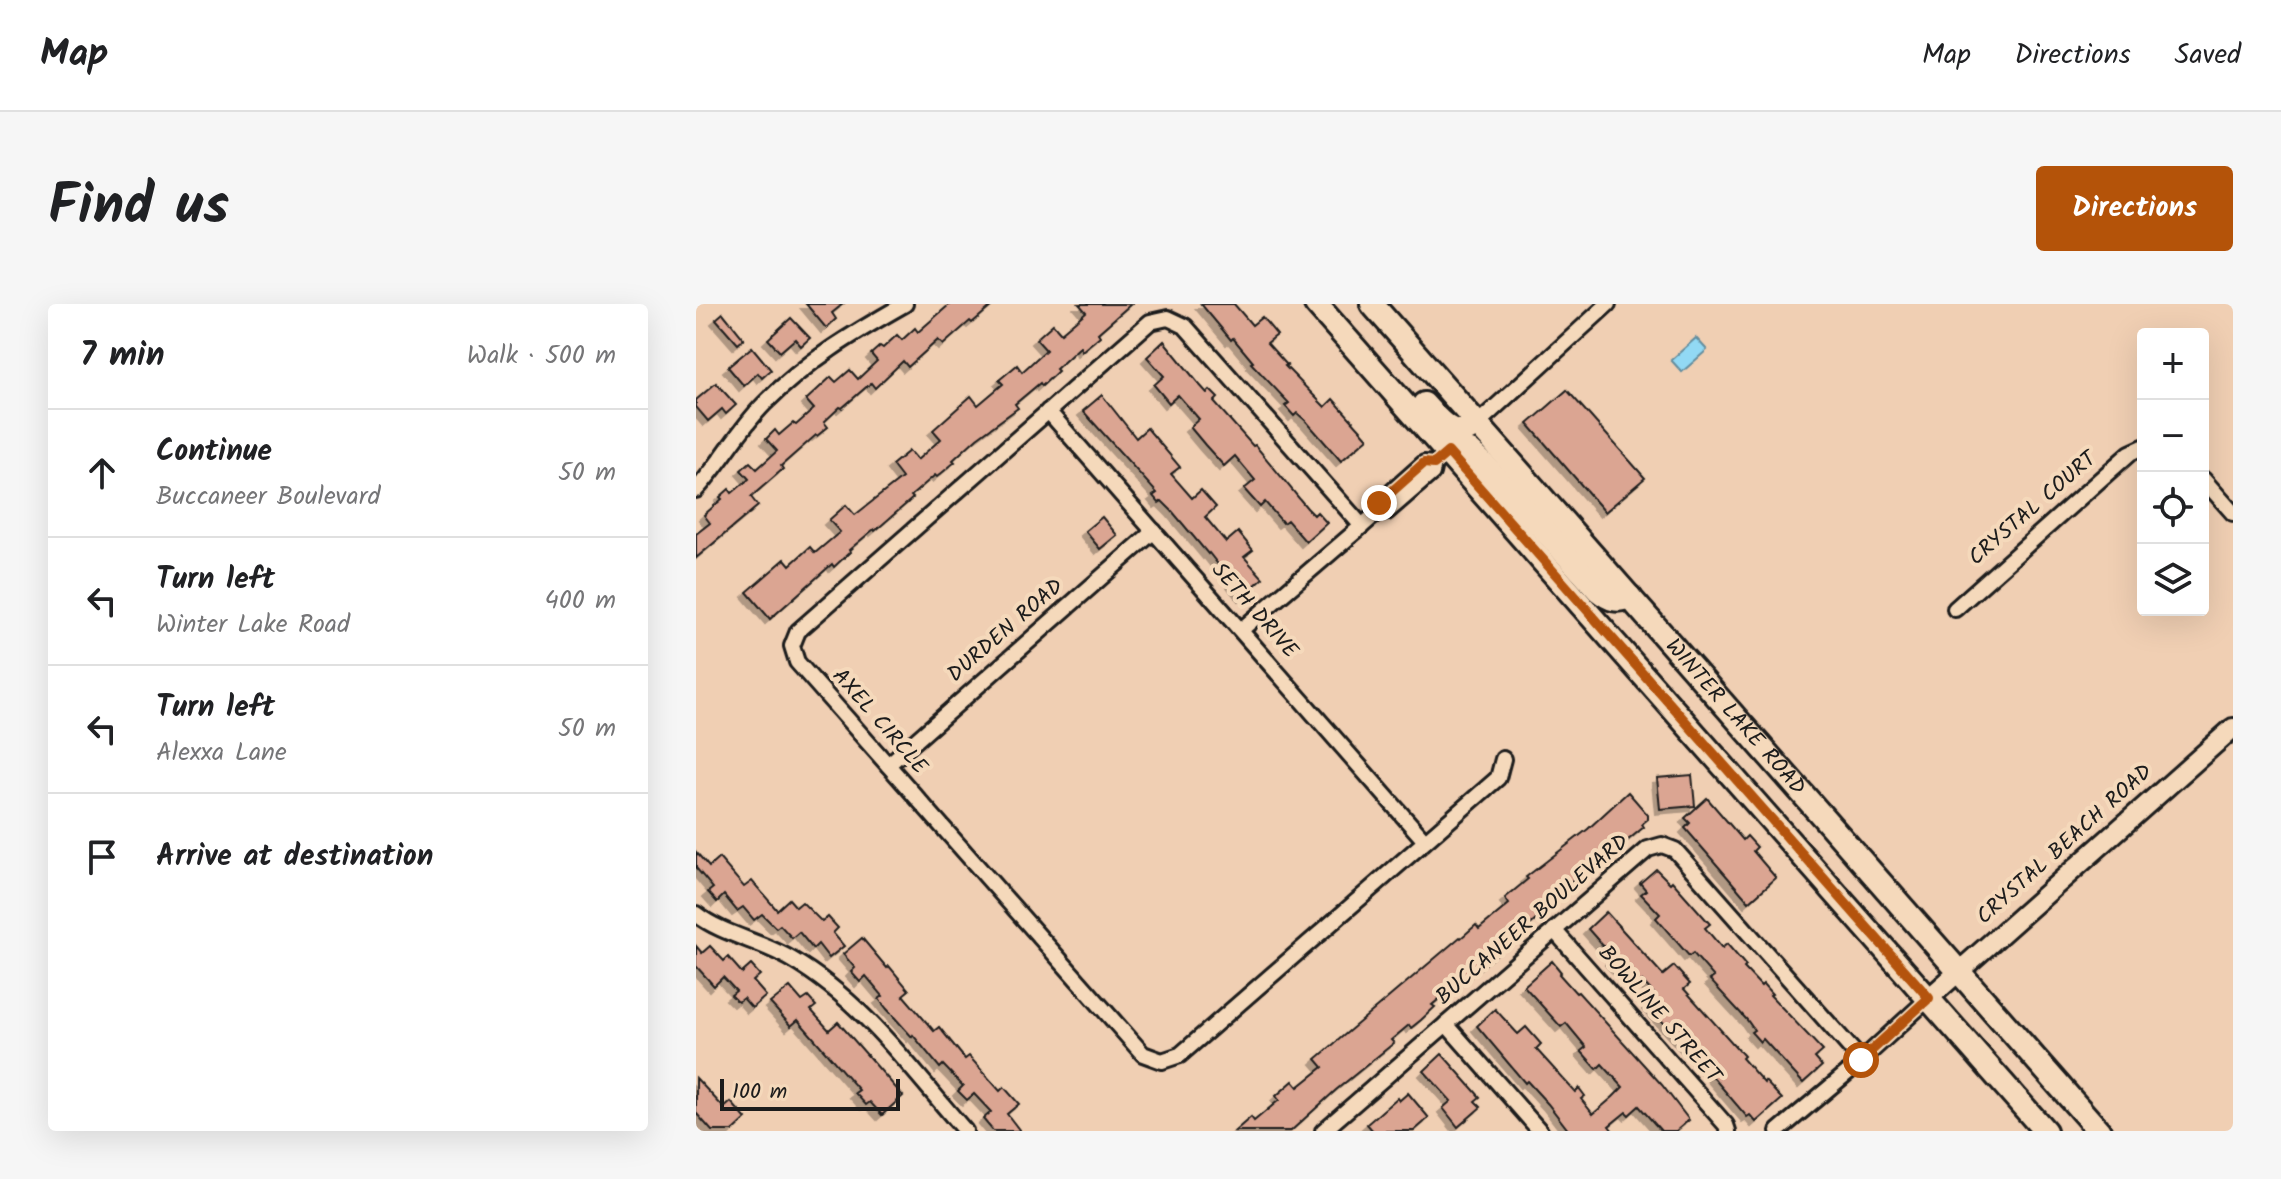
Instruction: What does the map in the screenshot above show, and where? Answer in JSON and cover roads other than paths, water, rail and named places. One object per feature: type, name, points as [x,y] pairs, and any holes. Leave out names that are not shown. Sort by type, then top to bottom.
[{"type":"main road","name":"WINTER LAKE ROAD","points":[[1372,304],[2099,1131]]},
{"type":"main road","name":"WINTER LAKE ROAD","points":[[1323,312],[1441,458],[1929,998],[2045,1131]]},
{"type":"main road","points":[[1323,312],[1363,336],[1441,423],[1464,432],[1477,424]]},
{"type":"main road","points":[[1441,458],[1455,446],[1470,451],[1599,591],[1609,599],[1620,601],[1630,597]]},
{"type":"street","points":[[696,490],[764,404],[813,360],[905,304]]},
{"type":"street","points":[[1477,424],[1608,304]]},
{"type":"street","name":"AXEL CIRCLE","points":[[1362,526],[1185,326],[1168,318],[1150,322],[798,631],[792,646],[797,662],[1143,1054],[1162,1061],[1180,1055],[1498,778],[1503,759]]},
{"type":"street","name":"SETH DRIVE","points":[[1048,411],[1425,841]]},
{"type":"street","name":"CRYSTAL COURT","points":[[1955,609],[2137,450]]},
{"type":"street","points":[[1241,630],[1377,513],[1379,503],[1424,463],[1441,458]]},
{"type":"street","points":[[2209,486],[2233,513]]},
{"type":"street","name":"DURDEN ROAD","points":[[888,765],[1154,531]]},
{"type":"street","name":"CRYSTAL BEACH ROAD","points":[[1929,998],[2233,728]]},
{"type":"street","name":"BUCCANEER BOULEVARD","points":[[1323,1131],[1648,849],[1662,845],[1675,850],[1861,1060]]},
{"type":"street","points":[[696,914],[789,958],[837,990],[866,1017],[965,1131]]},
{"type":"street","name":"BOWLINE STREET","points":[[1554,930],[1726,1125],[1728,1131]]},
{"type":"street","points":[[1778,1131],[1929,998]]},
{"type":"street","points":[[1446,1024],[1540,1131]]},
{"type":"street","points":[[1793,1119],[1804,1131]]},
{"type":"water","points":[[1696,338],[1707,350],[1682,372],[1671,360]]}]
